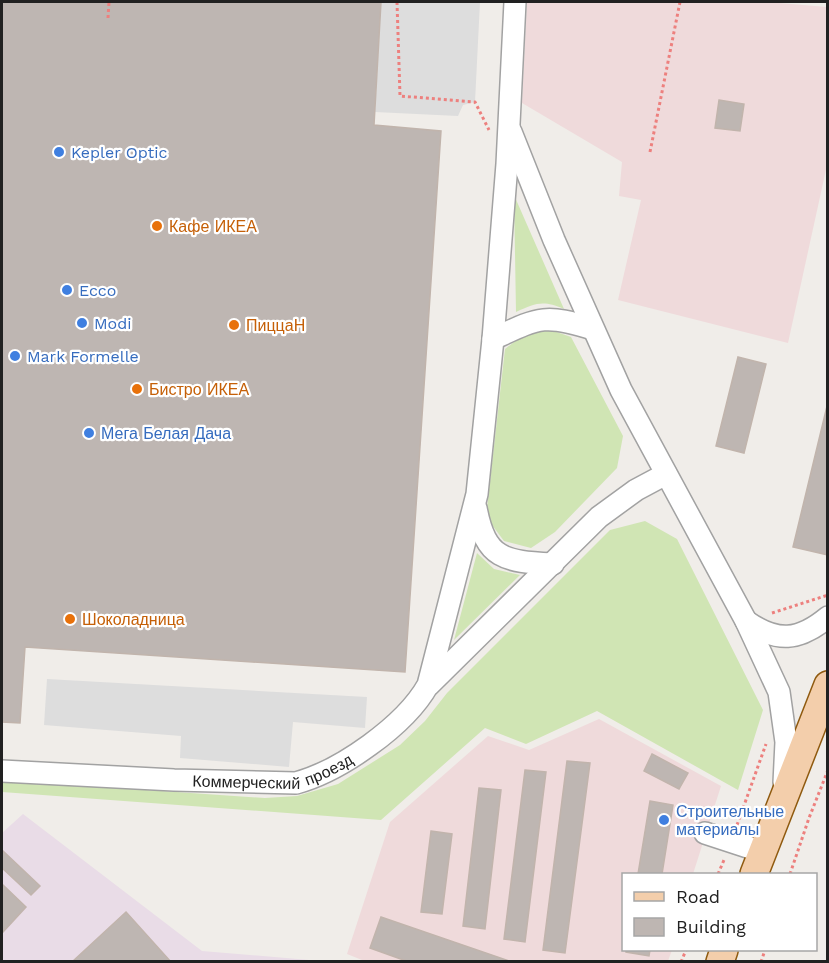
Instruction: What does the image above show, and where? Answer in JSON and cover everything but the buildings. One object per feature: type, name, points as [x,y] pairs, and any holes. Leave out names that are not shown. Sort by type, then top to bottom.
[{"type":"main road","points":[[759,863],[828,685]]},
{"type":"street","points":[[515,2],[509,126],[493,339],[475,504],[480,530],[485,541],[495,552],[510,560],[553,564]]},
{"type":"street","points":[[509,126],[554,240],[621,390],[666,474],[756,618],[779,692],[786,742],[786,773],[778,813]]},
{"type":"street","points":[[493,339],[521,324],[542,319],[563,319],[593,329]]},
{"type":"street","points":[[428,685],[599,517],[636,490],[666,474]]},
{"type":"street","name":"Коммерческий проезд","points":[[2,771],[174,780],[296,783],[315,778],[365,749],[387,731],[423,694],[428,685],[475,504]]},
{"type":"street","points":[[756,618],[758,629],[780,637],[810,631],[828,617]]},
{"type":"street","points":[[705,833],[731,841],[759,863]]},
{"type":"path","points":[[108,18],[109,2]]},
{"type":"path","points":[[650,152],[680,2]]},
{"type":"path","points":[[756,618],[828,595]]},
{"type":"path","points":[[718,873],[767,742]]},
{"type":"path","points":[[790,873],[828,770]]},
{"type":"shaded area","points":[[381,2],[480,2],[475,102],[463,105],[458,116],[375,112]]},
{"type":"shaded area","points":[[527,2],[767,2],[827,7],[827,165],[788,343],[618,300],[641,200],[619,196],[622,162],[522,103]]},
{"type":"shaded area","points":[[47,679],[367,697],[365,728],[293,722],[289,767],[180,758],[181,736],[44,725]]},
{"type":"shaded area","points":[[599,719],[721,786],[693,873],[622,873],[622,951],[672,951],[668,961],[367,962],[347,954],[390,822],[488,736],[529,750]]},
{"type":"shaded area","points":[[23,814],[202,951],[321,961],[2,961],[2,833]]},
{"type":"green space","points":[[514,195],[564,309],[550,304],[540,304],[516,312]]},
{"type":"green space","points":[[548,329],[571,337],[623,436],[617,468],[555,532],[531,548],[504,541],[486,517],[505,349],[523,335]]},
{"type":"green space","points":[[645,521],[677,539],[763,710],[738,790],[597,711],[526,744],[485,728],[381,820],[2,792],[2,780],[265,798],[297,796],[338,784],[400,745],[425,721],[447,693],[610,530]]},
{"type":"green space","points":[[477,553],[494,569],[520,575],[454,640]]},
{"type":"place","name":"Kepler Optic","points":[[59,152]]},
{"type":"place","name":"Кафе ИКЕА","points":[[157,226]]},
{"type":"place","name":"Ecco","points":[[67,290]]},
{"type":"place","name":"Modi","points":[[82,323]]},
{"type":"place","name":"ПиццаН","points":[[234,325]]},
{"type":"place","name":"Mark Formelle","points":[[15,356]]},
{"type":"place","name":"Бистро ИКЕА","points":[[137,389]]},
{"type":"place","name":"Мега Белая Дача","points":[[89,433]]},
{"type":"place","name":"Шоколадница","points":[[70,619]]},
{"type":"place","name":"Строительные материалы","points":[[664,820]]}]
